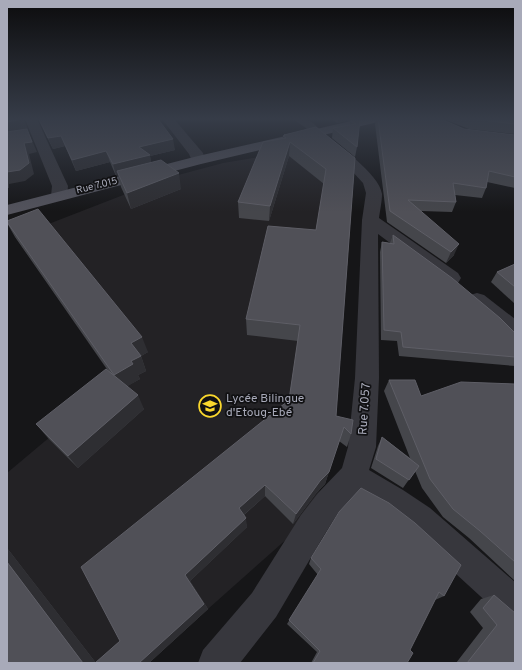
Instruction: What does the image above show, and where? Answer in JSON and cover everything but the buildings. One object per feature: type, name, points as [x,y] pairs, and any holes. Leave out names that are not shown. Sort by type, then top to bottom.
[{"type":"main road","name":"Rue 7.015","points":[[7,200],[59,191],[218,150]]},
{"type":"main road","name":"Rue 7.015","points":[[7,210],[59,191]]},
{"type":"street","points":[[43,150],[59,191]]},
{"type":"street","points":[[193,150],[197,156]]},
{"type":"street","name":"Rue 7.057","points":[[216,663],[264,605],[312,526],[328,503],[353,476],[362,447],[367,378],[370,220],[374,194],[370,182],[356,167],[336,150]]},
{"type":"street","points":[[370,220],[449,276],[515,331]]},
{"type":"street","points":[[353,476],[393,500],[419,519],[515,605]]},
{"type":"shaded area","name":"Lycée Bilingue d'Etoug-Ebé","points":[[285,150],[352,182],[327,477],[298,529],[149,663],[7,663],[7,473],[113,384],[110,374],[15,237],[167,178],[223,163],[265,156]]},
{"type":"place","name":"Lycée Bilingue d'Etoug-Ebé","points":[[210,406]]}]
